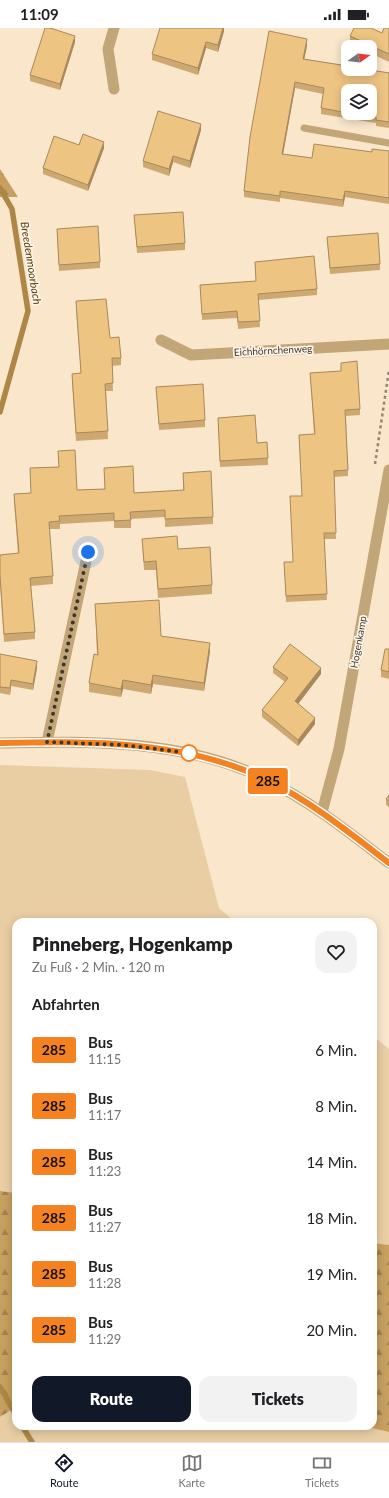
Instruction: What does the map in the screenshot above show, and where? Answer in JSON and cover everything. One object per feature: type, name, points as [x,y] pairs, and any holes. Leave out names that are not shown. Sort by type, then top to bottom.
[{"type":"street","points":[[114,28],[108,48],[114,89]]},
{"type":"street","name":"Eichhörnchenweg","points":[[161,340],[191,355],[389,344]]},
{"type":"street","name":"Hogenkamp","points":[[322,812],[339,749],[389,470]]},
{"type":"street","points":[[47,742],[88,552]]},
{"type":"street","points":[[0,743],[47,742],[123,745],[189,752],[218,760],[269,781],[322,812],[389,863]]},
{"type":"lane","points":[[304,128],[389,143]]},
{"type":"shaded area","points":[[0,765],[150,770],[185,777],[219,908],[230,918],[12,918],[12,1192],[0,1191]]},
{"type":"shaded area","points":[[377,1039],[389,1049],[389,1245],[377,1244]]},
{"type":"shaded area","points":[[12,1410],[12,1430],[377,1429],[389,1432],[389,1442],[0,1442],[0,1417]]},
{"type":"green space","points":[[0,169],[18,197],[0,197]]},
{"type":"green space","points":[[0,1191],[12,1192],[12,1410],[0,1417]]},
{"type":"green space","points":[[377,1244],[389,1245],[389,1432],[377,1429]]},
{"type":"building","points":[[45,28],[50,28],[75,36],[60,84],[30,75]]},
{"type":"building","points":[[160,28],[223,28],[218,45],[206,42],[198,68],[152,54]]},
{"type":"building","points":[[354,28],[371,28],[382,33],[384,28],[389,28],[389,54],[377,48],[377,40],[359,40],[350,36]]},
{"type":"building","points":[[269,31],[307,39],[303,59],[341,65],[341,76],[377,76],[377,71],[389,73],[389,122],[376,120],[377,84],[341,84],[341,112],[321,108],[324,88],[295,82],[282,154],[312,158],[314,144],[372,152],[372,149],[389,151],[389,198],[345,191],[343,200],[280,191],[280,196],[244,191],[250,137]]},
{"type":"building","points":[[158,111],[201,124],[190,161],[173,156],[169,169],[143,161]]},
{"type":"building","points":[[83,134],[104,142],[88,185],[43,168],[54,136],[79,145]]},
{"type":"building","points":[[183,212],[185,243],[137,247],[134,215]]},
{"type":"building","points":[[98,226],[100,262],[59,265],[57,229]]},
{"type":"building","points":[[378,233],[380,264],[330,268],[327,237]]},
{"type":"building","points":[[314,256],[317,289],[258,294],[260,321],[238,322],[237,311],[202,314],[200,285],[256,281],[255,262]]},
{"type":"building","points":[[106,299],[110,338],[119,337],[121,358],[112,358],[113,383],[105,384],[108,431],[76,433],[72,374],[81,373],[76,301]]},
{"type":"building","points":[[357,361],[360,409],[345,410],[348,470],[334,471],[336,533],[324,533],[327,594],[286,596],[284,562],[293,562],[290,496],[302,496],[299,435],[315,434],[310,373],[341,371],[341,363]]},
{"type":"building","points":[[203,384],[205,420],[159,424],[156,387]]},
{"type":"building","points":[[255,415],[257,443],[267,442],[268,458],[220,461],[218,418]]},
{"type":"building","points":[[75,450],[77,490],[105,489],[104,468],[133,466],[134,493],[184,490],[183,473],[211,471],[213,517],[165,519],[165,510],[130,512],[131,520],[114,521],[114,513],[59,516],[60,521],[49,522],[53,576],[30,578],[35,632],[4,634],[0,555],[19,553],[14,494],[31,493],[30,468],[59,467],[58,451]]},
{"type":"building","points":[[177,536],[178,549],[210,547],[212,585],[158,589],[156,561],[144,562],[142,539]]},
{"type":"building","points":[[159,600],[161,636],[210,643],[204,683],[153,675],[151,685],[123,680],[121,689],[89,683],[94,654],[98,655],[95,604]]},
{"type":"building","points":[[290,644],[321,668],[295,701],[315,718],[298,740],[262,710],[288,678],[273,667]]},
{"type":"building","points":[[385,649],[389,649],[389,672],[381,670]]},
{"type":"building","points":[[0,654],[37,661],[33,684],[11,680],[10,688],[0,687]]},
{"type":"waterway","name":"Breedenmoorbach","points":[[0,188],[12,209],[28,311],[0,412]]},
{"type":"waterway","name":"Breedenmoorbach","points":[[0,1387],[12,1408]]},
{"type":"waterway","name":"Breedenmoorbach","points":[[24,1430],[32,1442]]},
{"type":"bus line","name":"285","points":[[0,743],[47,742],[123,745],[189,752],[218,760],[269,781],[322,812],[389,863]]},
{"type":"route","points":[[88,552],[47,742],[123,745],[189,753]]}]
